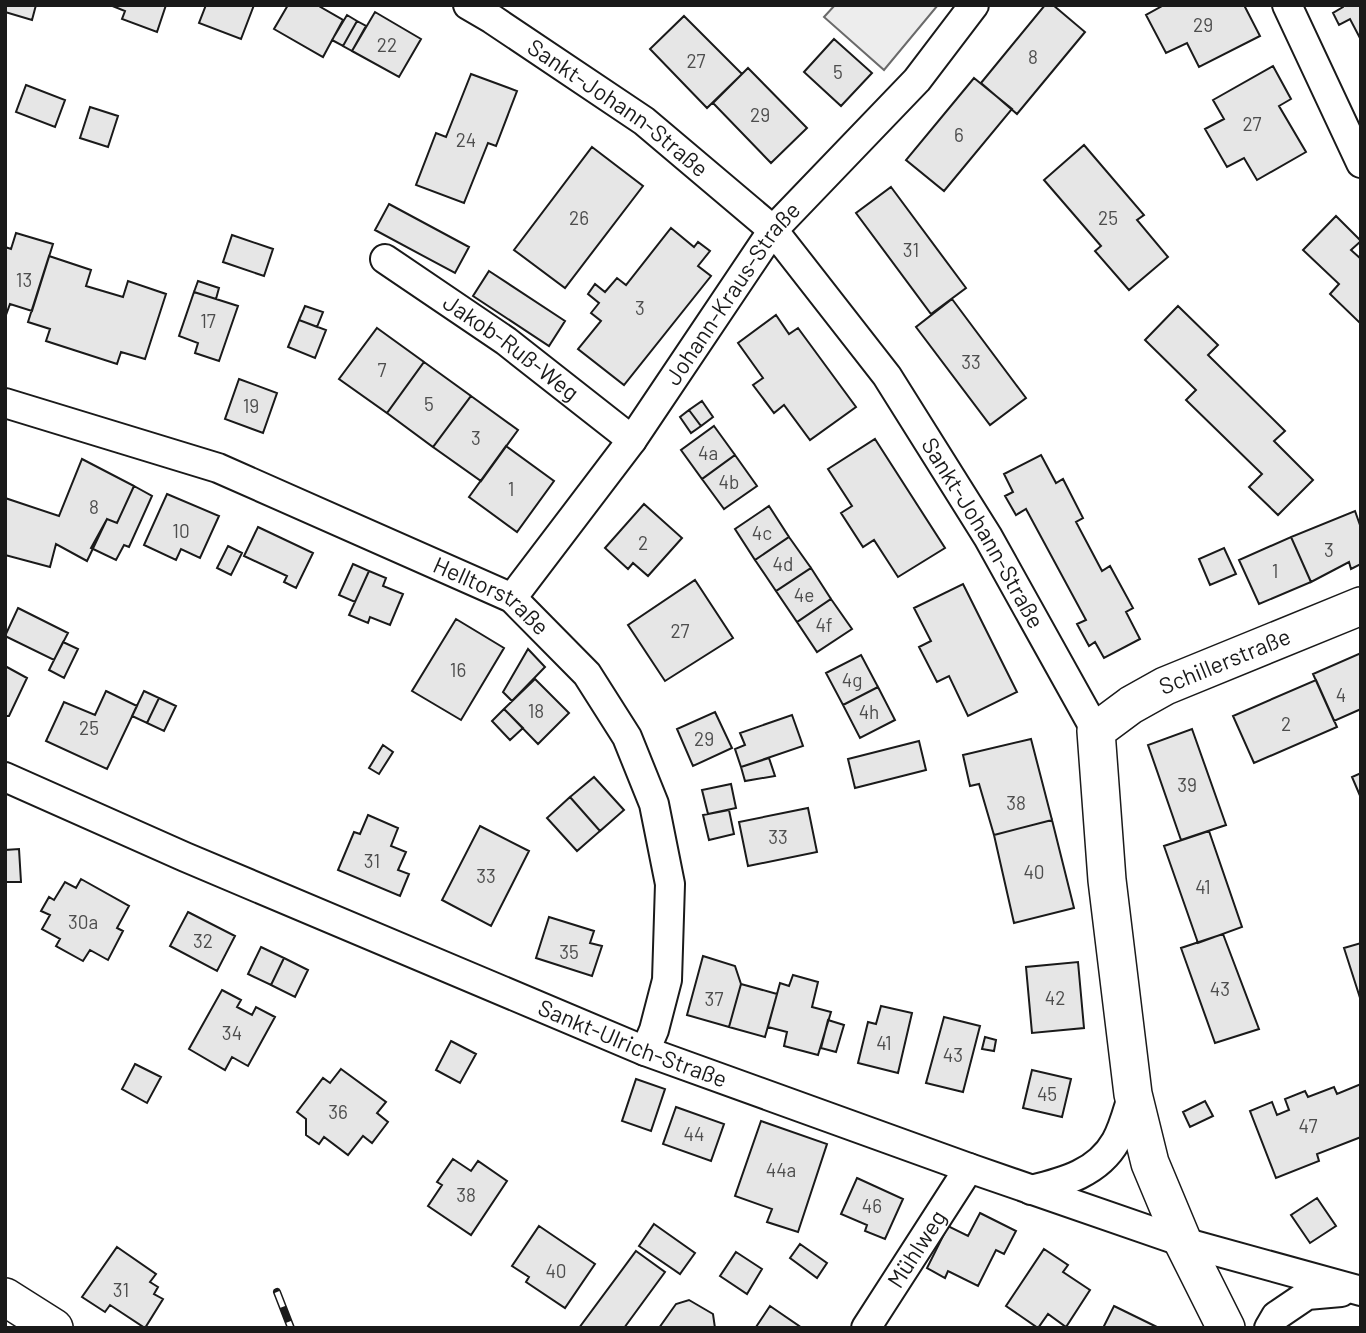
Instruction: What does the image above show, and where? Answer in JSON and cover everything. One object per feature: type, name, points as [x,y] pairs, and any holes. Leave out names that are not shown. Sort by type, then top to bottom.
[{"type":"street","name":"Sankt-Johann-Straße","points":[[468,5],[644,121],[773,230],[894,387],[988,537],[1096,731],[1107,880],[1133,1094],[1150,1163],[1183,1242]]},
{"type":"street","name":"Johann-Kraus-Straße","points":[[512,598],[632,440],[773,230],[917,80],[974,5]]},
{"type":"street","points":[[1287,5],[1361,163]]},
{"type":"street","name":"Jakob-Ruß-Weg","points":[[385,259],[506,341],[632,440]]},
{"type":"street","name":"Helltorstraße","points":[[5,403],[218,468],[512,598],[587,674],[627,737],[654,804],[670,884],[667,981],[654,1030],[645,1051]]},
{"type":"street","name":"Schillerstraße","points":[[1096,731],[1131,705],[1165,686],[1361,606]]},
{"type":"street","name":"Sankt-Ulrich-Straße","points":[[5,777],[184,857],[645,1051],[1183,1242],[1359,1291]]},
{"type":"street","points":[[1031,1189],[1070,1180],[1099,1163],[1116,1142],[1133,1094]]},
{"type":"street","name":"Mühlweg","points":[[866,1328],[969,1168]]},
{"type":"street","points":[[1183,1242],[1226,1328]]},
{"type":"street","points":[[1269,1328],[1276,1316],[1307,1295],[1359,1291]]},
{"type":"street","points":[[5,1297],[54,1328]]},
{"type":"shaded area","points":[[835,5],[938,5],[884,70],[824,17]]},
{"type":"building","points":[[5,5],[36,5],[32,20],[5,12]]},
{"type":"building","points":[[110,5],[166,5],[157,32],[122,19],[125,11]]},
{"type":"building","points":[[206,5],[254,5],[241,39],[199,23]]},
{"type":"building","points":[[288,5],[317,5],[343,20],[323,57],[274,29]]},
{"type":"building","points":[[1045,5],[1053,5],[1085,32],[1017,114],[981,83]]},
{"type":"building","points":[[1164,5],[1244,5],[1260,36],[1199,67],[1187,43],[1166,53],[1146,15]]},
{"type":"building","points":[[1343,5],[1361,5],[1361,40],[1350,19],[1339,25],[1333,13]]},
{"type":"building","points":[[375,12],[421,39],[399,77],[352,51]]},
{"type":"building","points":[[347,15],[357,21],[343,46],[332,40]]},
{"type":"building","points":[[684,16],[742,74],[707,108],[650,49]]},
{"type":"building","points":[[357,21],[366,26],[352,51],[343,46]]},
{"type":"building","points":[[834,39],[872,73],[841,106],[804,72]]},
{"type":"building","points":[[1273,66],[1291,99],[1279,106],[1306,152],[1257,180],[1244,158],[1227,167],[1205,129],[1224,119],[1213,100]]},
{"type":"building","points":[[748,68],[807,128],[771,163],[713,103]]},
{"type":"building","points":[[471,74],[517,91],[496,146],[488,143],[464,203],[416,185],[436,133],[446,137]]},
{"type":"building","points":[[974,78],[1012,109],[944,191],[906,160]]},
{"type":"building","points":[[26,85],[65,100],[55,127],[16,112]]},
{"type":"building","points":[[90,107],[118,116],[108,147],[80,138]]},
{"type":"building","points":[[1084,145],[1144,215],[1137,220],[1168,257],[1129,290],[1095,251],[1101,246],[1044,180]]},
{"type":"building","points":[[592,147],[643,186],[565,288],[514,250]]},
{"type":"building","points":[[891,187],[966,288],[931,314],[856,213]]},
{"type":"building","points":[[389,204],[469,247],[455,273],[375,230]]},
{"type":"building","points":[[1336,216],[1361,241],[1351,250],[1361,259],[1361,324],[1330,294],[1339,284],[1303,250]]},
{"type":"building","points":[[671,228],[694,247],[698,242],[710,251],[698,266],[711,276],[624,385],[578,349],[601,321],[591,313],[599,303],[588,294],[595,284],[605,292],[617,278],[626,285]]},
{"type":"building","points":[[16,233],[53,244],[32,311],[10,304],[6,315],[5,247],[11,249]]},
{"type":"building","points":[[232,235],[273,249],[264,276],[223,262]]},
{"type":"building","points":[[49,256],[91,270],[86,286],[123,297],[128,281],[166,294],[145,359],[121,352],[117,364],[46,341],[50,329],[28,322]]},
{"type":"building","points":[[489,271],[565,321],[549,346],[473,296]]},
{"type":"building","points":[[198,281],[219,288],[216,299],[194,292]]},
{"type":"building","points":[[194,292],[238,306],[219,361],[195,353],[198,343],[179,336]]},
{"type":"building","points":[[952,299],[1026,398],[990,425],[916,327]]},
{"type":"building","points":[[305,306],[323,312],[317,327],[299,320]]},
{"type":"building","points":[[1178,306],[1218,345],[1208,355],[1285,431],[1274,441],[1313,480],[1278,515],[1249,487],[1262,474],[1186,400],[1196,390],[1145,340]]},
{"type":"building","points":[[776,315],[789,334],[798,328],[856,407],[810,440],[784,405],[774,413],[753,385],[763,378],[738,343]]},
{"type":"building","points":[[299,320],[326,330],[315,358],[288,347]]},
{"type":"building","points":[[377,328],[424,362],[387,413],[339,379]]},
{"type":"building","points":[[424,362],[471,396],[433,447],[387,413]]},
{"type":"building","points":[[239,379],[277,393],[263,433],[225,419]]},
{"type":"building","points":[[471,396],[518,430],[481,481],[433,447]]},
{"type":"building","points":[[702,401],[713,417],[701,426],[689,410]]},
{"type":"building","points":[[689,410],[701,426],[691,433],[680,417]]},
{"type":"building","points":[[714,426],[735,455],[702,479],[681,450]]},
{"type":"building","points":[[875,439],[945,548],[898,577],[874,540],[863,547],[841,513],[852,506],[828,469]]},
{"type":"building","points":[[506,446],[554,481],[517,532],[469,497]]},
{"type":"building","points":[[735,455],[757,486],[724,509],[702,479]]},
{"type":"building","points":[[1041,455],[1056,483],[1063,479],[1083,518],[1076,522],[1102,571],[1110,566],[1133,608],[1126,612],[1140,639],[1104,658],[1095,642],[1089,646],[1077,624],[1086,620],[1026,509],[1016,515],[1005,496],[1013,492],[1004,474]]},
{"type":"building","points":[[82,459],[134,486],[117,523],[107,519],[87,561],[56,544],[50,567],[5,555],[5,498],[59,516]]},
{"type":"building","points":[[134,486],[152,496],[129,547],[124,545],[116,560],[91,548],[107,519],[117,523]]},
{"type":"building","points":[[167,494],[219,516],[200,558],[181,549],[176,560],[144,545]]},
{"type":"building","points":[[644,504],[682,538],[648,576],[633,563],[628,569],[605,548]]},
{"type":"building","points":[[769,506],[789,537],[755,560],[735,529]]},
{"type":"building","points":[[1355,511],[1361,528],[1361,564],[1351,569],[1349,562],[1311,582],[1291,537]]},
{"type":"building","points":[[258,527],[313,553],[296,588],[284,582],[287,576],[244,556]]},
{"type":"building","points":[[789,537],[811,568],[776,591],[755,560]]},
{"type":"building","points":[[1291,537],[1311,582],[1259,604],[1239,560]]},
{"type":"building","points":[[228,546],[242,553],[231,575],[217,568]]},
{"type":"building","points":[[1224,548],[1236,574],[1210,585],[1199,559]]},
{"type":"building","points":[[353,564],[369,571],[355,602],[339,595]]},
{"type":"building","points":[[811,568],[831,599],[797,622],[776,591]]},
{"type":"building","points":[[369,571],[386,578],[383,586],[403,594],[390,625],[370,617],[368,623],[349,615]]},
{"type":"building","points":[[695,580],[733,638],[665,681],[628,625]]},
{"type":"building","points":[[963,584],[1017,692],[968,716],[949,676],[937,682],[919,647],[931,641],[914,608]]},
{"type":"building","points":[[831,599],[852,629],[817,652],[797,622]]},
{"type":"building","points":[[18,608],[68,633],[54,660],[5,636]]},
{"type":"building","points":[[456,619],[504,648],[461,720],[412,691]]},
{"type":"building","points":[[63,642],[78,649],[64,678],[49,670]]},
{"type":"building","points":[[528,649],[545,667],[512,701],[503,692]]},
{"type":"building","points":[[1361,653],[1361,709],[1334,721],[1313,674]]},
{"type":"building","points":[[861,655],[878,687],[843,705],[826,673]]},
{"type":"building","points":[[5,666],[27,678],[9,716],[5,716]]},
{"type":"building","points":[[535,679],[569,713],[538,744],[504,709]]},
{"type":"building","points":[[1316,680],[1337,727],[1254,763],[1233,716]]},
{"type":"building","points":[[878,687],[895,720],[860,738],[843,705]]},
{"type":"building","points":[[106,691],[137,706],[107,769],[46,741],[64,702],[95,715]]},
{"type":"building","points":[[144,691],[159,698],[147,723],[132,716]]},
{"type":"building","points":[[159,698],[176,706],[164,731],[147,723]]},
{"type":"building","points":[[504,709],[523,728],[510,740],[492,721]]},
{"type":"building","points":[[715,712],[732,748],[693,766],[677,729]]},
{"type":"building","points":[[792,715],[803,746],[741,767],[735,749],[745,745],[740,733]]},
{"type":"building","points":[[1192,729],[1226,825],[1181,840],[1148,745]]},
{"type":"building","points":[[1031,739],[1052,820],[994,835],[979,784],[970,786],[963,755]]},
{"type":"building","points":[[919,741],[926,770],[855,788],[848,759]]},
{"type":"building","points":[[383,745],[393,752],[379,774],[369,768]]},
{"type":"building","points":[[769,758],[775,776],[745,781],[741,767]]},
{"type":"building","points":[[1361,773],[1361,798],[1352,777]]},
{"type":"building","points":[[594,777],[624,810],[600,831],[570,797]]},
{"type":"building","points":[[731,784],[736,808],[708,814],[702,790]]},
{"type":"building","points":[[570,797],[600,831],[577,851],[547,818]]},
{"type":"building","points":[[808,808],[817,852],[748,866],[739,822]]},
{"type":"building","points":[[729,810],[734,834],[709,840],[703,815]]},
{"type":"building","points":[[368,815],[398,828],[391,846],[406,852],[398,870],[409,874],[400,896],[338,870],[354,832],[360,834]]},
{"type":"building","points":[[1052,820],[1074,908],[1014,923],[994,835]]},
{"type":"building","points":[[480,826],[529,851],[491,926],[442,900]]},
{"type":"building","points":[[1209,831],[1242,927],[1198,943],[1164,846]]},
{"type":"building","points":[[19,849],[21,882],[5,882],[5,850]]},
{"type":"building","points":[[81,879],[129,906],[117,928],[123,931],[108,960],[90,950],[83,961],[56,946],[60,939],[42,929],[50,915],[41,911],[49,897],[54,900],[65,882],[76,888]]},
{"type":"building","points":[[188,912],[235,936],[217,971],[170,946]]},
{"type":"building","points":[[549,917],[594,931],[590,943],[602,946],[592,976],[536,958]]},
{"type":"building","points":[[1223,934],[1259,1029],[1215,1043],[1181,948]]},
{"type":"building","points":[[1361,943],[1361,1001],[1344,948]]},
{"type":"building","points":[[261,947],[284,958],[271,985],[248,974]]},
{"type":"building","points":[[703,956],[735,966],[741,984],[729,1027],[687,1015]]},
{"type":"building","points":[[284,958],[308,970],[295,997],[271,985]]},
{"type":"building","points":[[1078,962],[1084,1028],[1032,1033],[1026,967]]},
{"type":"building","points":[[793,975],[818,982],[812,1007],[831,1012],[818,1055],[784,1046],[787,1032],[768,1027],[780,983],[789,986]]},
{"type":"building","points":[[741,984],[777,994],[765,1037],[729,1027]]},
{"type":"building","points":[[222,990],[241,1000],[237,1007],[252,1015],[256,1007],[275,1017],[248,1066],[232,1057],[225,1070],[189,1049]]},
{"type":"building","points":[[881,1006],[912,1013],[898,1073],[858,1063],[868,1022],[876,1024]]},
{"type":"building","points":[[944,1017],[980,1026],[963,1092],[926,1083]]},
{"type":"building","points":[[828,1020],[844,1025],[836,1052],[821,1048]]},
{"type":"building","points":[[985,1037],[996,1040],[994,1051],[982,1049]]},
{"type":"building","points":[[451,1041],[476,1054],[460,1083],[436,1070]]},
{"type":"building","points":[[135,1064],[161,1077],[147,1103],[122,1089]]},
{"type":"building","points":[[341,1069],[386,1102],[377,1113],[388,1122],[372,1143],[363,1136],[348,1155],[324,1137],[319,1144],[306,1135],[306,1119],[297,1112],[323,1078],[330,1083]]},
{"type":"building","points":[[1032,1070],[1071,1079],[1062,1117],[1023,1108]]},
{"type":"building","points":[[636,1079],[665,1089],[651,1131],[622,1121]]},
{"type":"building","points":[[1361,1084],[1361,1137],[1317,1154],[1319,1161],[1276,1178],[1250,1111],[1272,1102],[1277,1115],[1289,1110],[1285,1099],[1305,1091],[1308,1097],[1334,1087],[1337,1094]]},
{"type":"building","points":[[1205,1101],[1213,1116],[1190,1127],[1183,1112]]},
{"type":"building","points":[[676,1107],[724,1124],[711,1161],[663,1144]]},
{"type":"building","points":[[761,1121],[827,1144],[798,1232],[767,1222],[772,1209],[735,1196]]},
{"type":"building","points":[[453,1159],[471,1171],[478,1161],[507,1181],[471,1235],[428,1206],[442,1185],[437,1182]]},
{"type":"building","points":[[857,1178],[903,1199],[885,1239],[865,1231],[867,1225],[841,1214]]},
{"type":"building","points":[[1317,1198],[1336,1226],[1310,1243],[1291,1215]]},
{"type":"building","points":[[980,1213],[1016,1231],[1004,1254],[996,1250],[978,1286],[948,1271],[945,1278],[927,1268],[948,1226],[968,1236]]},
{"type":"building","points":[[654,1224],[695,1253],[680,1274],[639,1246]]},
{"type":"building","points":[[539,1226],[595,1264],[565,1308],[526,1282],[529,1277],[512,1266]]},
{"type":"building","points":[[800,1244],[827,1263],[817,1278],[790,1258]]},
{"type":"building","points":[[117,1247],[156,1274],[150,1282],[158,1287],[154,1294],[163,1299],[145,1328],[110,1305],[105,1312],[82,1297]]},
{"type":"building","points":[[1044,1249],[1068,1265],[1063,1272],[1090,1290],[1066,1327],[1048,1314],[1038,1328],[1006,1306]]},
{"type":"building","points":[[636,1251],[665,1272],[624,1328],[579,1328]]},
{"type":"building","points":[[736,1252],[762,1269],[747,1294],[720,1276]]},
{"type":"building","points":[[689,1300],[713,1314],[715,1328],[659,1328],[676,1304]]},
{"type":"building","points":[[770,1306],[802,1328],[756,1327]]},
{"type":"building","points":[[1114,1306],[1159,1328],[1103,1328]]},
{"type":"railway","points":[[277,1292],[291,1328]]}]
